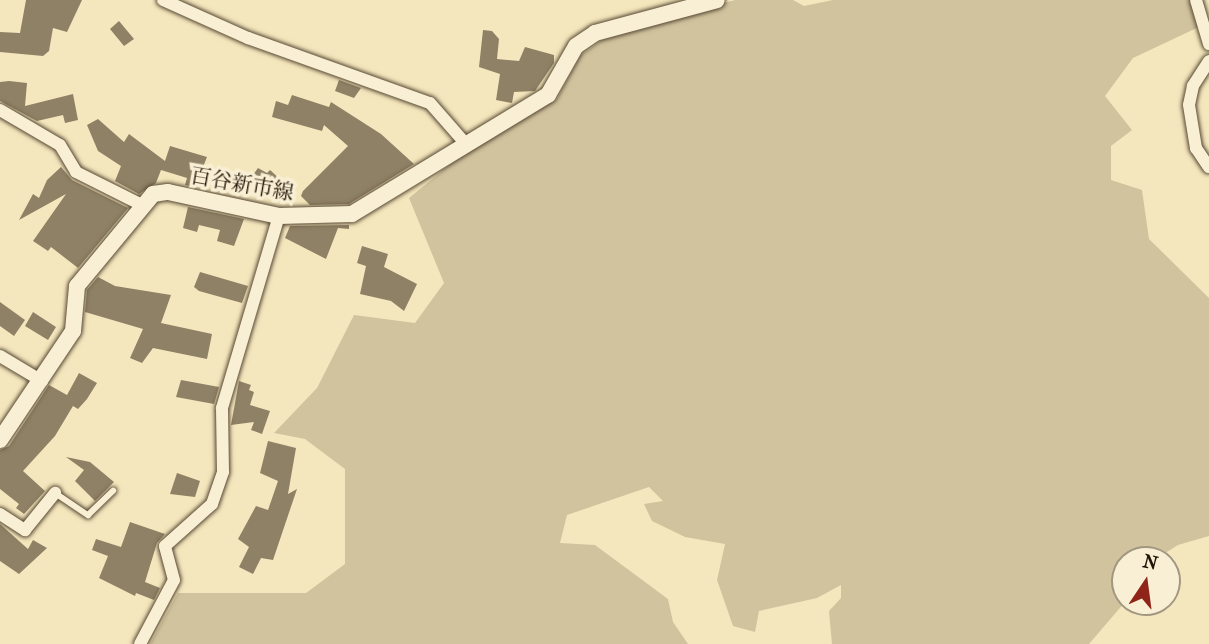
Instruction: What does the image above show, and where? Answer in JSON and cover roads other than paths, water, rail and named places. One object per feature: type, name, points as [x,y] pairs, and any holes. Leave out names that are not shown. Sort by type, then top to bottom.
[{"type":"main road","name":"百谷新市線","points":[[0,438],[42,381],[73,331],[78,286],[153,194],[168,191],[279,216],[352,214],[548,95],[576,46],[595,33],[717,0]]},
{"type":"street","points":[[163,0],[248,37],[430,103],[465,144]]},
{"type":"street","points":[[1196,0],[1209,44]]},
{"type":"street","points":[[1209,61],[1193,86],[1189,105],[1196,148],[1209,167]]},
{"type":"street","points":[[0,110],[60,145],[75,172],[142,205]]},
{"type":"street","points":[[140,644],[174,580],[165,546],[212,504],[223,472],[222,408],[279,216]]},
{"type":"street","points":[[0,356],[42,381]]},
{"type":"street","points":[[0,514],[25,530],[55,493]]},
{"type":"lane","points":[[55,493],[88,515],[113,491]]}]
